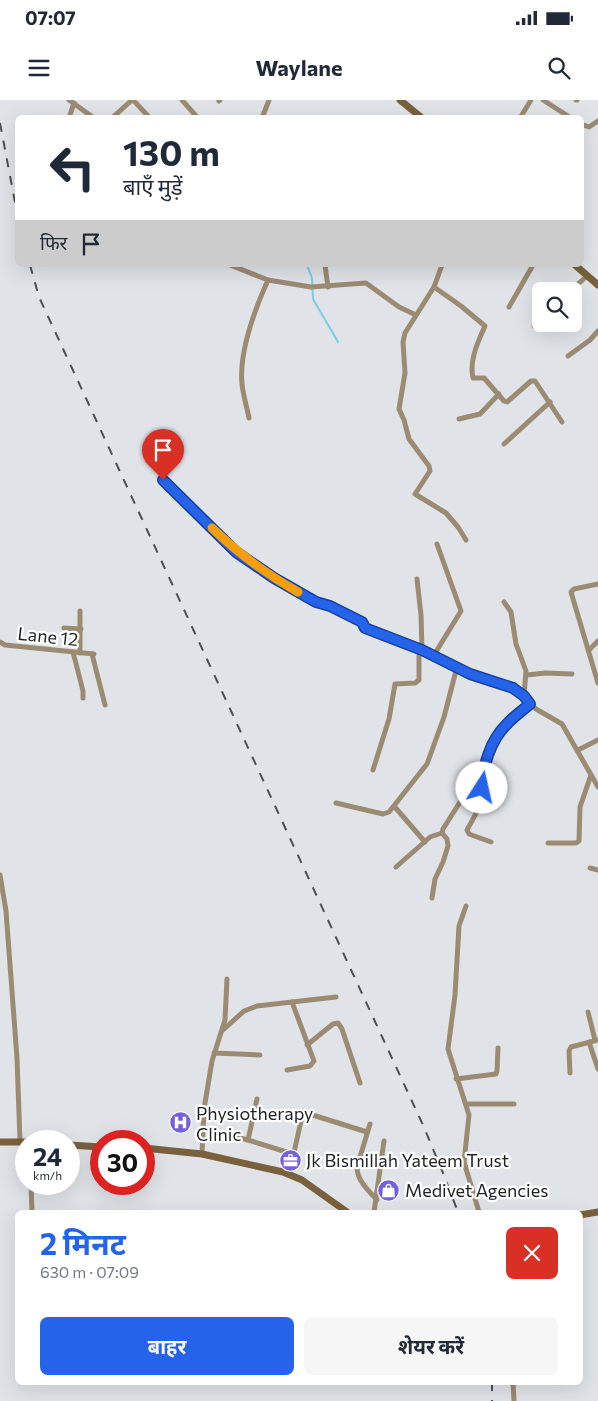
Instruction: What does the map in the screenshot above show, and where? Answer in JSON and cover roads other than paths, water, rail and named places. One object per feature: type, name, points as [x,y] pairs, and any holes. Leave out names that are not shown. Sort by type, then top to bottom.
[{"type":"main road","points":[[400,100],[418,115]]},
{"type":"main road","points":[[577,267],[598,285]]},
{"type":"main road","points":[[0,1142],[15,1142]]},
{"type":"main road","points":[[155,1149],[202,1154],[289,1175],[302,1180],[344,1210]]},
{"type":"main road","points":[[583,1214],[598,1212]]},
{"type":"street","points":[[116,115],[133,100],[147,115]]},
{"type":"street","points":[[182,100],[194,115]]},
{"type":"street","points":[[263,115],[269,100]]},
{"type":"street","points":[[522,115],[532,100]]},
{"type":"street","points":[[543,100],[566,115]]},
{"type":"street","points":[[70,115],[72,102],[90,115]]},
{"type":"street","points":[[584,125],[589,127],[598,121]]},
{"type":"street","points":[[235,267],[268,280],[311,287],[366,284],[416,315]]},
{"type":"street","points":[[325,267],[328,287]]},
{"type":"street","points":[[441,267],[434,287],[405,333],[403,342],[405,373],[399,409],[409,439],[430,470],[415,494],[446,514],[458,526],[466,540]]},
{"type":"street","points":[[509,307],[532,267]]},
{"type":"street","points":[[580,282],[587,276]]},
{"type":"street","points":[[249,418],[242,383],[243,358],[258,304],[268,280]]},
{"type":"street","points":[[434,287],[485,326],[475,349],[473,378],[484,378],[507,402],[533,380],[537,382],[562,422]]},
{"type":"street","points":[[568,356],[590,340],[598,331]]},
{"type":"street","points":[[459,419],[480,414],[499,394]]},
{"type":"street","points":[[504,444],[550,402]]},
{"type":"street","points":[[163,480],[236,552],[274,578],[316,602],[330,606],[362,622],[365,628],[420,649],[478,676],[508,686],[524,696],[539,712],[562,724],[598,786]]},
{"type":"street","points":[[434,655],[461,611],[437,544]]},
{"type":"street","points":[[373,770],[389,719],[395,684],[415,684],[419,680],[421,615],[417,579]]},
{"type":"street","points":[[598,584],[574,589],[571,592],[598,683]]},
{"type":"street","points":[[504,602],[510,612],[516,644],[527,675],[524,696]]},
{"type":"street","points":[[80,612],[80,653]]},
{"type":"street","points":[[64,628],[81,629]]},
{"type":"street","points":[[589,650],[598,641]]},
{"type":"street","name":"Lane 12","points":[[0,642],[5,645],[93,654],[105,706]]},
{"type":"street","points":[[73,652],[83,698]]},
{"type":"street","points":[[336,803],[388,814],[427,764],[444,717],[457,667]]},
{"type":"street","points":[[527,675],[540,673],[572,674]]},
{"type":"street","points":[[491,842],[467,832],[480,806],[483,776],[495,739],[506,724],[530,704]]},
{"type":"street","points":[[578,750],[598,740]]},
{"type":"street","points":[[548,842],[576,843],[579,841],[580,807],[591,775]]},
{"type":"street","points":[[396,867],[433,836],[442,833],[464,796],[483,776]]},
{"type":"street","points":[[394,806],[425,842]]},
{"type":"street","points":[[432,898],[435,878],[448,846],[448,839],[442,833]]},
{"type":"street","points":[[590,868],[598,870]]},
{"type":"street","points":[[0,875],[6,911],[22,1130]]},
{"type":"street","points":[[466,906],[459,926],[455,995],[448,1049],[469,1115],[464,1162],[478,1210]]},
{"type":"street","points":[[202,1154],[204,1109],[214,1053],[225,1020],[227,979]]},
{"type":"street","points":[[222,1030],[244,1011],[251,1008],[336,997]]},
{"type":"street","points":[[287,1070],[312,1064],[314,1061],[292,1002]]},
{"type":"street","points":[[588,1012],[598,1069]]},
{"type":"street","points":[[308,1045],[332,1024],[338,1023],[342,1028],[360,1082]]},
{"type":"street","points":[[570,1074],[570,1048],[594,1040]]},
{"type":"street","points":[[456,1079],[496,1074],[498,1071],[498,1048]]},
{"type":"street","points":[[214,1053],[260,1055]]},
{"type":"street","points":[[248,1140],[257,1098]]},
{"type":"street","points":[[466,1104],[514,1104]]},
{"type":"street","points":[[289,1175],[303,1112],[367,1132]]},
{"type":"street","points":[[370,1124],[357,1172],[362,1182],[377,1200]]},
{"type":"street","points":[[204,1129],[293,1154]]},
{"type":"street","points":[[374,1210],[384,1141]]},
{"type":"street","points":[[31,1195],[32,1210]]},
{"type":"street","points":[[513,1385],[514,1401]]},
{"type":"waterway","points":[[308,267],[312,278],[313,299],[338,342]]},
{"type":"railway","points":[[0,123],[15,202]]},
{"type":"railway","points":[[31,267],[39,297],[423,1125],[457,1210]]},
{"type":"railway","points":[[492,1385],[492,1401]]},
{"type":"place","name":"Physiotherapy Clinic","points":[[180,1123]]},
{"type":"place","name":"Jk Bismillah Yateem Trust","points":[[290,1160]]},
{"type":"place","name":"Medivet Agencies","points":[[389,1190]]}]
